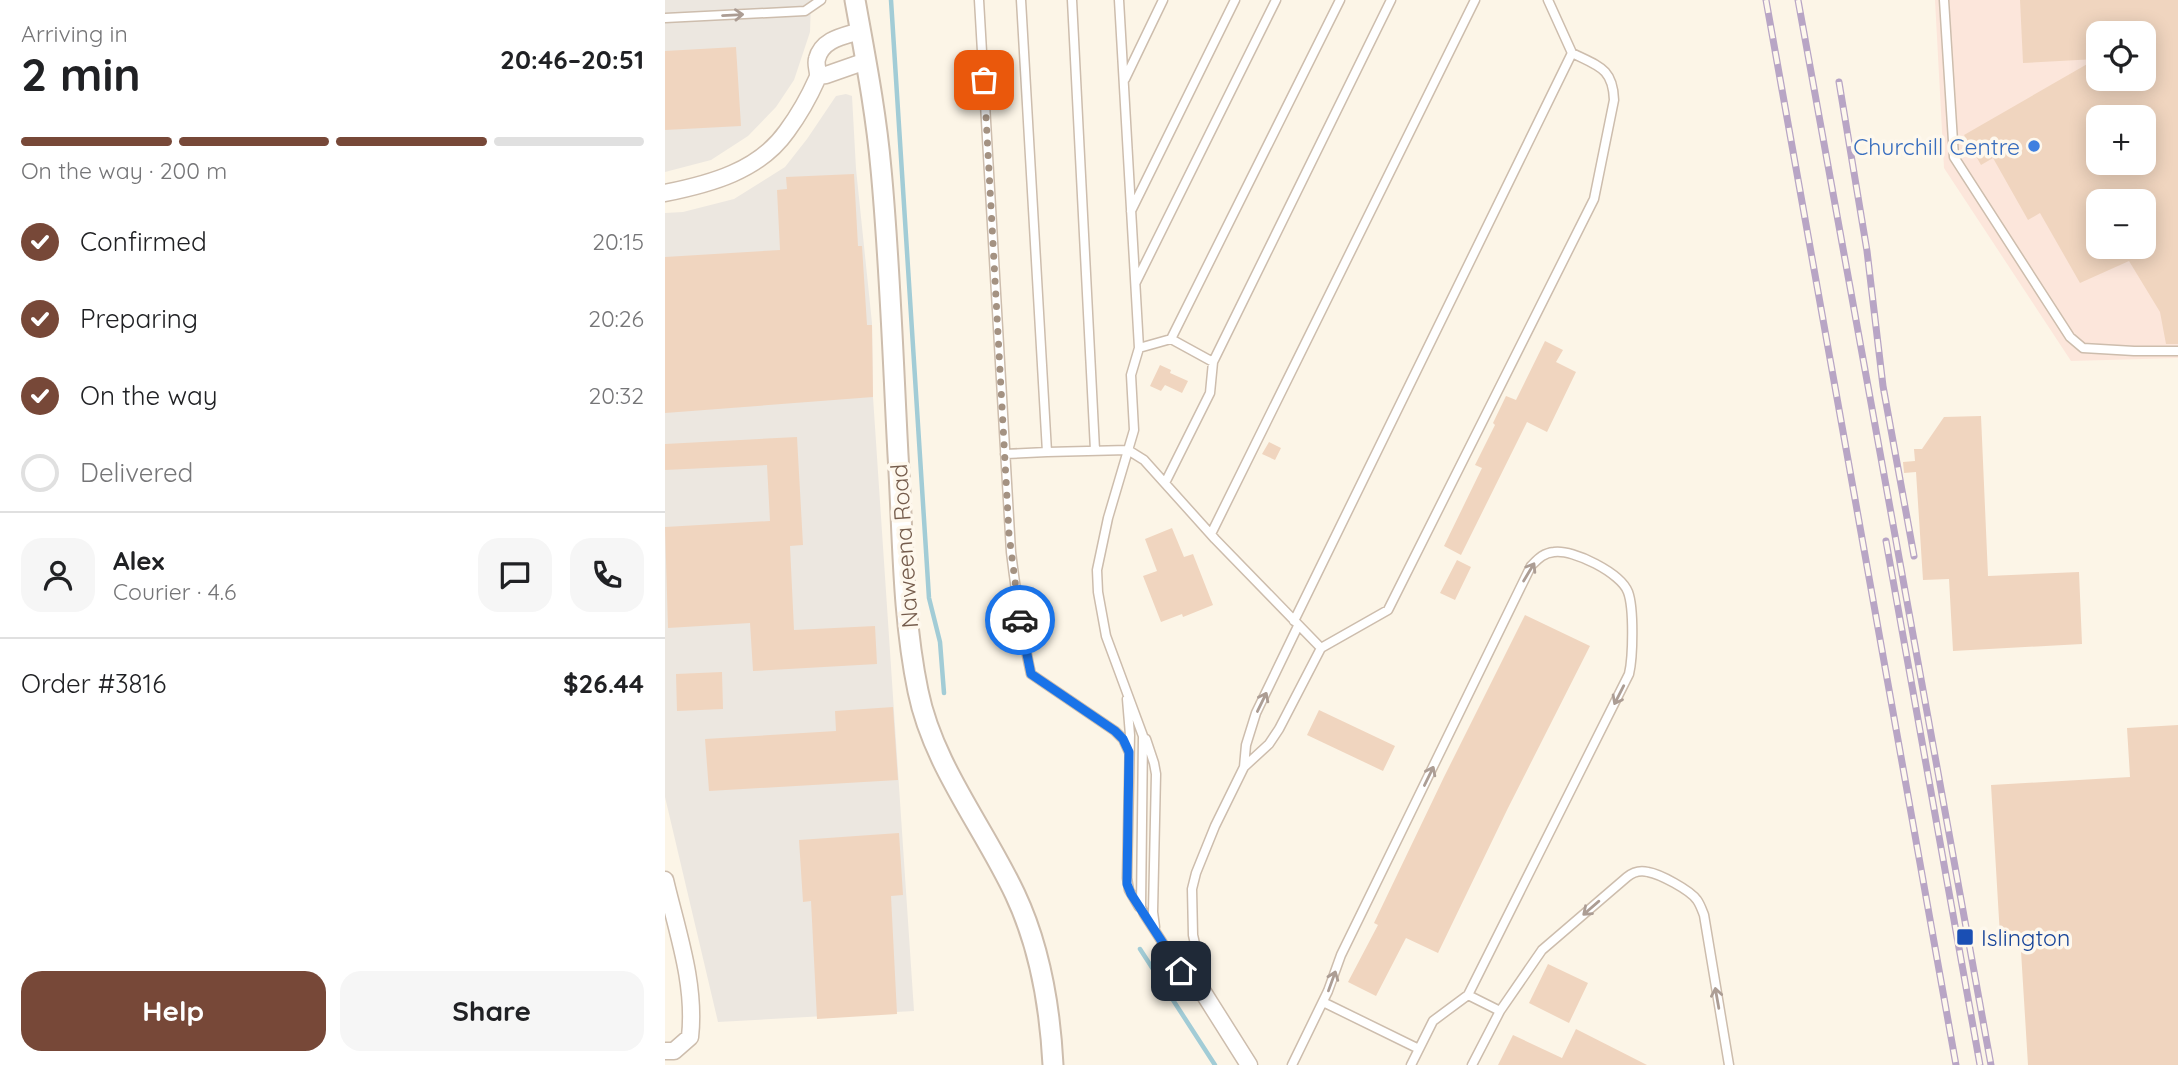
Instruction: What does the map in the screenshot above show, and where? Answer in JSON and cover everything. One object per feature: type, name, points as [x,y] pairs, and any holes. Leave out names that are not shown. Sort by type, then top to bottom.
[{"type":"street","name":"Naweena Road","points":[[855,0],[881,169],[907,611],[918,691],[926,724],[942,760],[1016,895],[1038,958],[1051,1031],[1053,1065]]},
{"type":"street","points":[[665,193],[703,186],[740,171],[769,150],[786,133],[818,76],[816,61],[821,49],[837,38],[860,32]]},
{"type":"street","points":[[818,76],[866,61]]},
{"type":"street","points":[[665,880],[691,990],[692,1021],[690,1037],[674,1051],[665,1051]]},
{"type":"street","points":[[1196,981],[1249,1065]]},
{"type":"lane","points":[[665,18],[805,11],[821,0]]},
{"type":"lane","points":[[979,0],[1012,564],[1031,674],[1115,731],[1123,739],[1129,752]]},
{"type":"lane","points":[[1021,0],[1047,452]]},
{"type":"lane","points":[[1072,0],[1095,450]]},
{"type":"lane","points":[[1119,0],[1139,348],[1131,375],[1134,430],[1108,518],[1097,570],[1106,636],[1154,763],[1153,919],[1158,936]]},
{"type":"lane","points":[[1123,82],[1164,0]]},
{"type":"lane","points":[[1131,211],[1235,0]]},
{"type":"lane","points":[[1135,285],[1276,0]]},
{"type":"lane","points":[[1171,339],[1340,0]]},
{"type":"lane","points":[[1165,483],[1210,393],[1213,362],[1391,0]]},
{"type":"lane","points":[[1211,534],[1475,0]]},
{"type":"lane","points":[[1244,767],[1269,744],[1279,729],[1321,648],[1388,610],[1594,200],[1614,100],[1614,88],[1603,68],[1572,52],[1548,0]]},
{"type":"lane","points":[[1944,0],[1954,157],[2070,337],[2083,348],[2178,351]]},
{"type":"lane","points":[[1124,682],[1129,715],[1129,890],[1181,971],[1196,981],[1198,957],[1192,910],[1196,873],[1244,767],[1246,745],[1257,713],[1296,623],[1572,52]]},
{"type":"lane","points":[[1139,348],[1171,339],[1213,362]]},
{"type":"lane","points":[[1005,454],[1128,450],[1144,460],[1321,648]]},
{"type":"lane","points":[[1292,1065],[1323,1002],[1341,955],[1531,566],[1541,556],[1552,552],[1571,553],[1613,574],[1623,582],[1628,592],[1631,656],[1629,674],[1468,995],[1433,1021],[1411,1065]]},
{"type":"lane","points":[[1141,727],[1144,751],[1140,900],[1144,914]]},
{"type":"lane","points":[[1472,1065],[1500,1011],[1542,950],[1632,874],[1644,871],[1687,891],[1699,901],[1729,1065]]},
{"type":"lane","points":[[1468,995],[1500,1011]]},
{"type":"lane","points":[[1323,1002],[1419,1049]]},
{"type":"shaded area","points":[[665,0],[811,0],[810,32],[794,80],[776,107],[748,136],[711,160],[665,172]]},
{"type":"shaded area","name":"Churchill Centre","points":[[1935,0],[2178,0],[2178,358],[2071,361],[1944,168]]},
{"type":"shaded area","points":[[836,96],[852,96],[856,169],[872,323],[873,397],[914,1011],[718,1022],[665,797],[665,213],[683,212],[734,199],[785,167]]},
{"type":"building","name":"Churchill Centre","points":[[2020,0],[2178,0],[2178,344],[2166,344],[2160,312],[2129,261],[2080,283],[2040,213],[2028,220],[1993,158],[1981,165],[1964,135],[2086,65],[2086,91],[2156,91],[2156,21],[2086,21],[2086,60],[2023,63]]},
{"type":"building","points":[[736,47],[741,126],[665,130],[665,51]]},
{"type":"building","points":[[854,174],[858,246],[862,246],[867,325],[872,325],[873,397],[665,413],[665,257],[780,250],[777,190],[787,189],[786,177]]},
{"type":"building","points":[[1545,341],[1563,350],[1556,362],[1576,372],[1547,432],[1527,422],[1461,555],[1444,546],[1482,468],[1475,465],[1506,396],[1516,400]]},
{"type":"building","points":[[1160,365],[1188,381],[1182,393],[1165,385],[1161,391],[1150,386]]},
{"type":"building","points":[[1981,416],[1988,576],[2079,572],[2082,644],[1953,651],[1949,579],[1923,580],[1916,472],[1904,473],[1903,462],[1915,461],[1914,449],[1922,449],[1944,417]]},
{"type":"building","points":[[797,437],[803,545],[790,546],[794,630],[875,626],[877,664],[753,671],[750,623],[668,628],[665,527],[770,521],[767,465],[665,470],[665,444]]},
{"type":"building","points":[[1269,442],[1281,448],[1275,460],[1262,454]]},
{"type":"building","points":[[1172,528],[1184,557],[1193,554],[1213,605],[1161,622],[1143,576],[1157,571],[1145,539]]},
{"type":"building","points":[[1457,560],[1471,567],[1455,600],[1440,593]]},
{"type":"building","points":[[1525,615],[1590,646],[1438,953],[1406,938],[1376,996],[1348,982],[1378,925],[1374,923],[1444,777]]},
{"type":"building","points":[[722,672],[723,709],[677,711],[676,674]]},
{"type":"building","points":[[893,707],[898,780],[709,791],[705,739],[836,731],[835,711]]},
{"type":"building","points":[[1319,710],[1395,746],[1383,771],[1307,735]]},
{"type":"building","points":[[2178,725],[2178,1065],[2028,1065],[2020,935],[2000,936],[1991,785],[2130,777],[2127,728]]},
{"type":"building","points":[[899,833],[903,895],[891,896],[897,1014],[817,1019],[811,901],[803,902],[799,840]]},
{"type":"building","points":[[1548,964],[1588,983],[1569,1023],[1529,1003]]},
{"type":"building","points":[[1576,1029],[1647,1065],[1498,1065],[1513,1035],[1562,1058]]},
{"type":"waterway","points":[[891,0],[929,598],[940,642],[944,693]]},
{"type":"waterway","points":[[1140,949],[1215,1065]]},
{"type":"railway","points":[[1766,0],[1956,1065]]},
{"type":"railway","points":[[1798,0],[1991,1065]]},
{"type":"railway","points":[[1839,82],[1867,251],[1883,386],[1914,556]]},
{"type":"railway","points":[[1886,541],[1980,1065]]},
{"type":"way so far","points":[[984,80],[1009,534],[1020,620]]},
{"type":"place","name":"Churchill Centre","points":[[2034,146]]},
{"type":"place","name":"Islington","points":[[1965,937]]},
{"type":"route","points":[[1020,620],[1031,674],[1115,731],[1123,739],[1129,752],[1127,884],[1181,971]]}]
